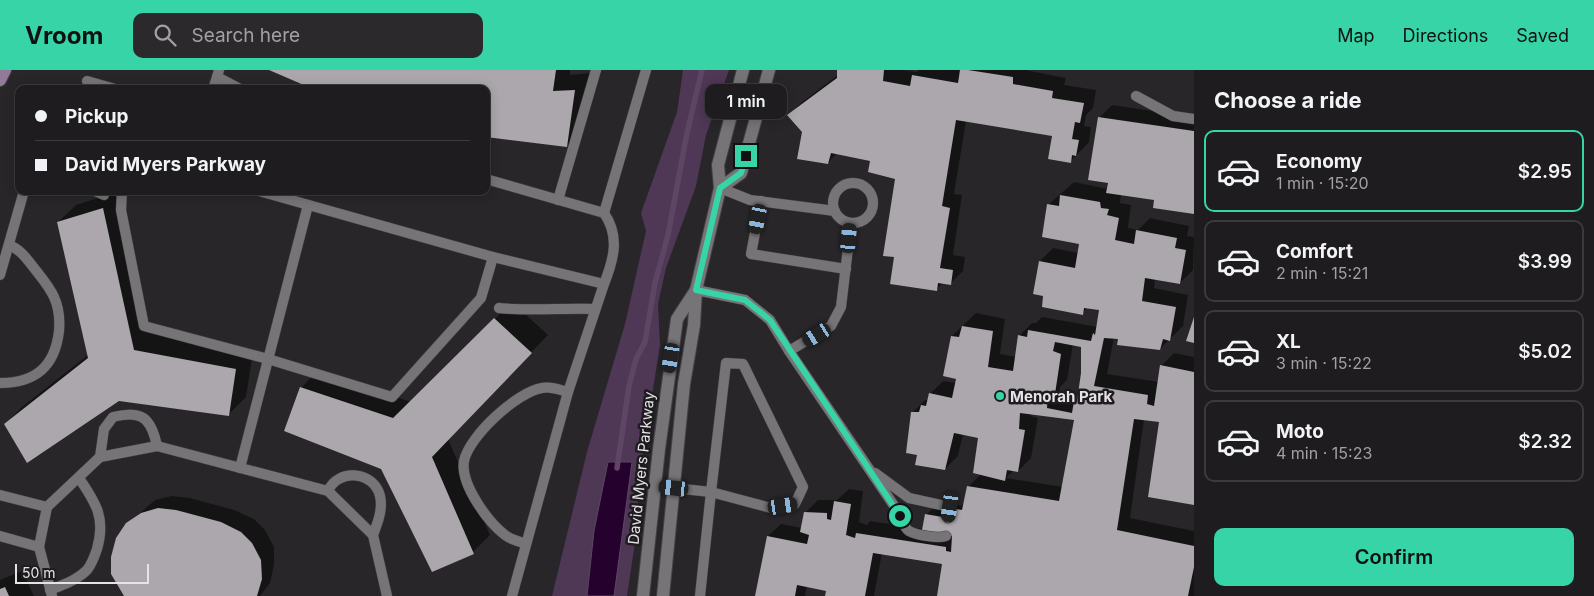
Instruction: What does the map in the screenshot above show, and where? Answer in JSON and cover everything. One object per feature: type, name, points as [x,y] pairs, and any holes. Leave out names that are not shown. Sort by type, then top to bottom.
[{"type":"street","points":[[0,80],[5,70]]},
{"type":"street","name":"David Myers Parkway","points":[[663,596],[684,384],[694,325],[696,290],[720,188],[718,165],[743,70]]},
{"type":"street","points":[[720,188],[741,173],[769,70]]},
{"type":"street","name":"David Myers Parkway","points":[[643,596],[655,486],[677,320],[696,290]]},
{"type":"lane","points":[[558,200],[596,70]]},
{"type":"lane","points":[[604,213],[646,70]]},
{"type":"lane","points":[[218,74],[234,85]]},
{"type":"lane","points":[[88,81],[102,85]]},
{"type":"lane","points":[[1136,96],[1173,116],[1194,119]]},
{"type":"lane","points":[[490,180],[604,213],[612,225],[615,244],[612,265],[595,309],[568,392],[512,596]]},
{"type":"lane","points":[[853,182],[866,186],[873,197],[872,210],[864,220],[851,223],[839,217],[835,211],[834,198],[840,187],[853,182]]},
{"type":"lane","points":[[720,188],[750,200],[835,211]]},
{"type":"lane","points":[[0,275],[23,195]]},
{"type":"lane","points":[[122,195],[120,210],[144,326],[268,359],[392,396],[481,298],[493,257]]},
{"type":"lane","points":[[273,195],[493,257],[604,284]]},
{"type":"lane","points":[[761,201],[751,254],[846,269]]},
{"type":"lane","points":[[240,468],[308,205]]},
{"type":"lane","points":[[789,351],[831,326],[840,307],[851,223]]},
{"type":"lane","points":[[0,383],[24,379],[46,367],[56,351],[60,322],[54,296],[44,280],[21,252],[9,246]]},
{"type":"lane","points":[[696,290],[745,300],[770,320],[900,516],[906,528],[910,532],[944,538],[946,536]]},
{"type":"lane","points":[[499,308],[524,310],[595,309]]},
{"type":"lane","points":[[655,486],[711,492],[771,508],[795,504],[803,487],[743,364],[726,363],[711,492],[700,596]]},
{"type":"lane","points":[[526,544],[507,536],[482,509],[465,478],[464,459],[468,449],[488,424],[525,394],[544,387],[568,392]]},
{"type":"lane","points":[[79,478],[92,496],[100,513],[101,534],[87,569],[73,581],[51,593],[38,547],[47,507],[100,456],[104,430],[113,417],[131,413],[143,417],[153,428],[157,446]]},
{"type":"lane","points":[[100,456],[157,446],[328,491],[373,534]]},
{"type":"lane","points":[[868,468],[903,495],[922,502],[950,507],[948,518]]},
{"type":"lane","points":[[328,491],[331,484],[346,476],[362,475],[375,485],[380,496],[380,515],[373,534],[387,596]]},
{"type":"lane","points":[[0,495],[47,507]]},
{"type":"lane","points":[[0,536],[38,547]]},
{"type":"shaded area","points":[[683,70],[729,70],[706,135],[696,186],[666,268],[658,304],[660,345],[642,458],[634,549],[627,596],[552,596],[587,452],[625,324],[646,231],[641,213],[677,112]]},
{"type":"shaded area","points":[[608,462],[632,462],[614,596],[587,596],[594,531]]},
{"type":"building","points":[[269,70],[556,70],[553,91],[575,90],[567,147],[490,137],[490,85],[304,85]]},
{"type":"building","points":[[837,70],[884,70],[883,81],[910,86],[912,75],[958,83],[960,70],[968,70],[1013,77],[1013,84],[1053,91],[1052,98],[1084,103],[1080,123],[1075,122],[1072,139],[1079,140],[1076,156],[1072,155],[1071,163],[1048,159],[1052,136],[956,120],[942,206],[950,208],[940,268],[953,270],[951,285],[938,283],[937,291],[890,284],[894,257],[883,256],[895,179],[868,172],[870,161],[831,153],[828,164],[797,159],[802,132],[787,115],[837,78]]},
{"type":"building","points":[[1098,117],[1194,131],[1194,214],[1153,208],[1154,200],[1106,193],[1108,183],[1088,180]]},
{"type":"building","name":"Menorah Park","points":[[1060,195],[1100,202],[1101,208],[1109,209],[1107,215],[1119,218],[1115,240],[1134,244],[1136,230],[1177,238],[1175,248],[1186,250],[1180,284],[1145,278],[1142,301],[1176,307],[1170,341],[1163,339],[1160,350],[1117,345],[1118,339],[1104,338],[1094,386],[1148,395],[1147,404],[1154,406],[1160,365],[1194,372],[1194,505],[1148,497],[1159,422],[1134,419],[1117,530],[1194,546],[1194,567],[1188,596],[937,596],[942,564],[873,553],[865,596],[825,596],[826,591],[797,585],[795,596],[755,596],[767,536],[807,544],[809,535],[800,532],[804,512],[827,513],[827,519],[831,520],[834,501],[851,504],[846,535],[855,538],[856,533],[946,547],[946,551],[951,552],[952,536],[922,530],[925,514],[954,519],[956,509],[962,510],[967,486],[1059,501],[1074,420],[1020,413],[1019,429],[1025,430],[1018,472],[1007,470],[1005,481],[973,473],[978,438],[954,433],[945,470],[915,465],[917,455],[906,453],[911,412],[919,412],[921,405],[926,406],[929,393],[952,398],[956,379],[943,376],[951,336],[959,337],[962,326],[993,331],[988,367],[1013,371],[1018,335],[1027,337],[1028,330],[1091,341],[1093,333],[1095,335],[1099,310],[1084,308],[1083,315],[1042,307],[1043,296],[1033,294],[1039,261],[1075,268],[1079,244],[1042,237],[1047,204],[1059,206]],"holes":[[[1055,342],[1081,347],[1081,373],[1077,401],[1074,401],[1072,413],[1047,408],[1048,393],[1055,394],[1061,354],[1053,351]]]},
{"type":"building","points":[[103,208],[134,350],[236,369],[229,416],[119,401],[27,463],[4,424],[88,358],[57,222]]},
{"type":"building","points":[[1194,317],[1194,343],[1186,341]]},
{"type":"building","points":[[494,318],[532,353],[432,457],[474,554],[432,572],[381,469],[284,431],[300,387],[393,418]]},
{"type":"building","points":[[158,508],[176,510],[221,522],[241,532],[252,543],[261,560],[262,579],[257,596],[124,596],[111,574],[111,557],[116,538],[126,523],[141,513]]},
{"type":"building","points":[[5,587],[9,596],[0,596],[0,589]]},
{"type":"waterway","points":[[617,468],[629,386],[636,359],[645,342],[655,283],[668,235],[687,133],[702,70]]},
{"type":"place","name":"Menorah Park","points":[[1000,396]]},
{"type":"route","points":[[746,156],[741,173],[720,188],[696,290],[745,300],[770,320],[900,516]]}]
